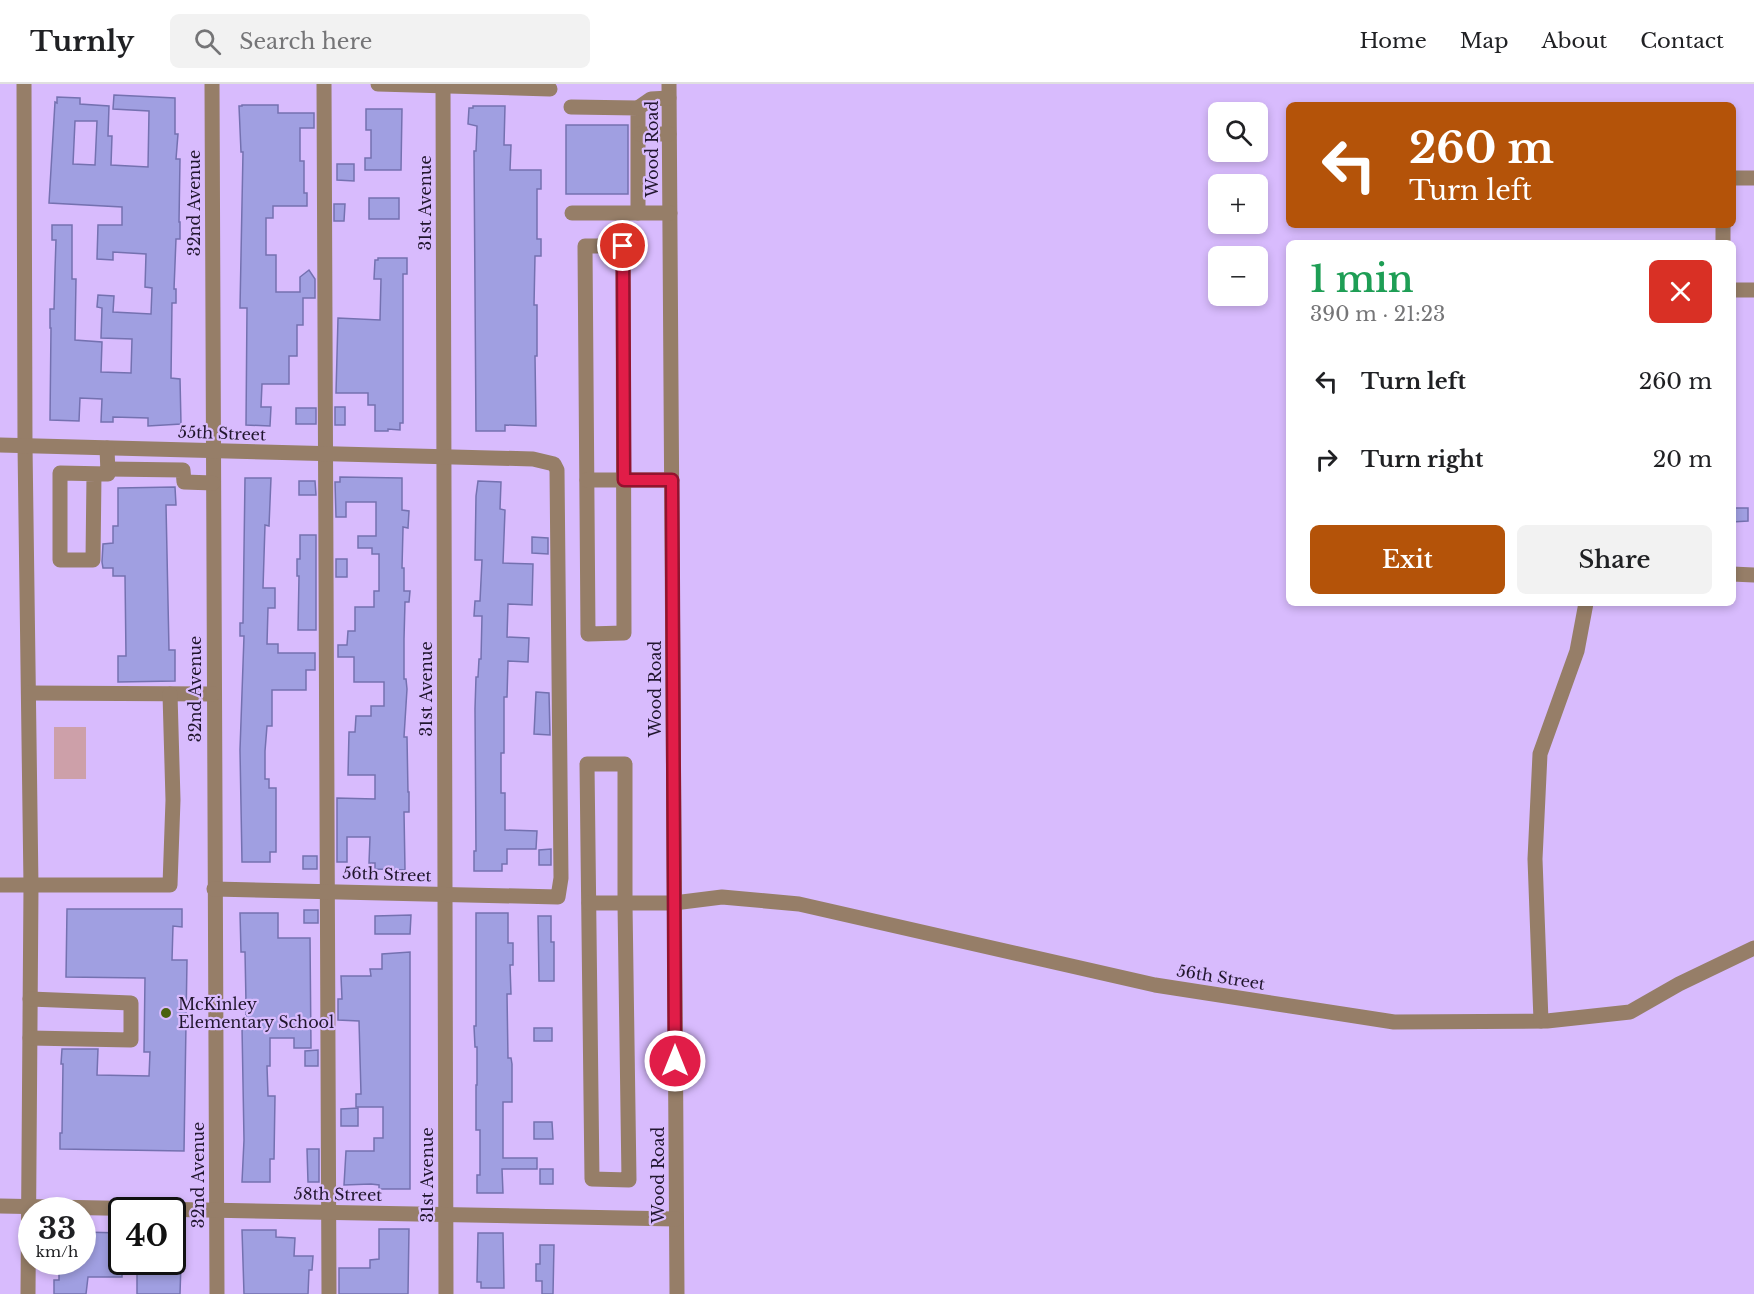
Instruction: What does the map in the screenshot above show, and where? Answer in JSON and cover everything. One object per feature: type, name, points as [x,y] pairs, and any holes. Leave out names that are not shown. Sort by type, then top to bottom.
[{"type":"street","points":[[24,84],[32,886],[28,1197]]},
{"type":"street","name":"32nd Avenue","points":[[212,84],[217,1294]]},
{"type":"street","points":[[324,84],[329,1294]]},
{"type":"street","points":[[378,84],[550,89]]},
{"type":"street","name":"31st Avenue","points":[[443,85],[442,457],[446,1294]]},
{"type":"street","points":[[571,107],[638,108],[669,91]]},
{"type":"street","name":"Wood Road","points":[[669,91],[677,1294]]},
{"type":"street","points":[[638,108],[640,134],[638,213]]},
{"type":"street","points":[[640,134],[669,134]]},
{"type":"street","points":[[1736,178],[1754,178]]},
{"type":"street","points":[[572,213],[670,213]]},
{"type":"street","points":[[585,246],[623,246],[624,633],[588,633],[587,480],[585,246]]},
{"type":"street","points":[[1736,290],[1754,290]]},
{"type":"street","name":"55th Street","points":[[0,445],[533,459],[554,464],[557,470],[561,866],[558,897]]},
{"type":"street","points":[[107,448],[101,471],[93,560],[60,560],[60,472],[101,471],[183,470],[184,482],[213,483]]},
{"type":"street","points":[[587,480],[672,480]]},
{"type":"street","points":[[1736,574],[1754,575]]},
{"type":"street","points":[[1541,1021],[1535,859],[1540,754],[1577,651],[1585,606]]},
{"type":"street","points":[[29,693],[213,694]]},
{"type":"street","points":[[0,885],[170,885],[173,800],[170,694]]},
{"type":"street","points":[[587,764],[625,764],[625,904],[629,1180],[592,1179],[587,764]]},
{"type":"street","name":"56th Street","points":[[214,889],[558,897]]},
{"type":"street","name":"56th Street","points":[[589,903],[674,903],[722,897],[800,904],[1155,985],[1394,1023],[1541,1021],[1630,1012],[1679,984],[1754,948]]},
{"type":"street","points":[[30,999],[132,1003],[131,1040],[30,1038]]},
{"type":"street","name":"58th Street","points":[[0,1206],[18,1207]]},
{"type":"street","name":"58th Street","points":[[96,1208],[676,1219]]},
{"type":"street","points":[[28,1275],[28,1294]]},
{"type":"shaded area","points":[[54,727],[86,727],[86,779],[54,779]]},
{"type":"building","points":[[114,95],[175,98],[175,134],[178,134],[176,159],[180,159],[180,239],[176,239],[174,289],[176,289],[176,303],[172,303],[171,378],[180,379],[181,424],[148,426],[148,418],[113,417],[113,422],[101,422],[102,399],[80,398],[79,421],[50,420],[50,309],[54,309],[56,240],[52,240],[52,225],[72,225],[72,279],[76,279],[75,340],[102,342],[101,372],[131,373],[132,339],[101,338],[102,308],[97,307],[98,295],[114,296],[113,312],[151,314],[152,288],[145,287],[146,254],[113,252],[113,260],[97,259],[98,225],[122,225],[122,207],[49,203],[57,97],[80,98],[80,104],[109,106],[108,136],[112,136],[111,165],[148,167],[149,111],[113,109]],"holes":[[[75,121],[97,121],[95,165],[73,164]]]},
{"type":"building","points":[[278,105],[278,113],[314,113],[314,128],[300,128],[300,161],[304,161],[304,193],[307,193],[307,206],[273,206],[273,218],[266,218],[266,255],[276,255],[276,292],[300,292],[300,277],[309,270],[315,279],[315,298],[303,298],[303,325],[297,325],[297,356],[289,356],[289,384],[262,384],[261,407],[271,407],[270,426],[246,425],[247,308],[240,308],[243,152],[241,152],[239,106]]},
{"type":"building","points":[[505,106],[504,145],[511,145],[510,170],[541,170],[541,189],[537,189],[537,239],[541,239],[541,256],[535,256],[534,305],[537,305],[536,426],[505,425],[505,431],[476,431],[474,151],[476,151],[477,126],[468,124],[469,108]]},
{"type":"building","points":[[366,109],[402,109],[401,170],[365,170],[365,158],[371,158],[371,130],[366,130]]},
{"type":"building","points":[[566,125],[628,125],[628,194],[566,194]]},
{"type":"building","points":[[337,164],[354,164],[354,181],[337,180]]},
{"type":"building","points":[[369,198],[399,198],[399,219],[369,219]]},
{"type":"building","points":[[334,204],[345,204],[344,221],[334,221]]},
{"type":"building","points":[[378,258],[407,258],[407,274],[403,274],[403,423],[400,423],[400,430],[375,431],[375,405],[368,405],[368,393],[336,393],[338,318],[380,320],[381,279],[374,279],[375,260]]},
{"type":"building","points":[[335,407],[345,407],[345,425],[335,425]]},
{"type":"building","points":[[296,408],[316,408],[316,424],[296,424]]},
{"type":"building","points":[[340,477],[402,478],[402,510],[409,511],[408,528],[403,527],[402,568],[404,568],[404,591],[410,591],[409,602],[405,602],[404,639],[404,679],[406,679],[407,689],[404,737],[407,737],[409,792],[409,812],[404,812],[405,870],[375,869],[375,863],[369,863],[370,837],[347,837],[347,862],[337,862],[337,798],[375,799],[375,775],[348,775],[349,732],[355,732],[356,716],[371,716],[371,706],[384,706],[384,682],[354,682],[354,657],[338,657],[338,645],[347,645],[348,631],[355,631],[355,607],[374,607],[374,591],[379,591],[379,554],[372,554],[372,548],[358,548],[358,536],[376,536],[376,502],[346,502],[346,517],[336,517],[335,482],[340,482]]},
{"type":"building","points":[[245,478],[271,478],[269,526],[265,525],[263,588],[275,588],[275,608],[268,608],[267,644],[278,644],[278,653],[315,653],[315,670],[306,670],[306,690],[272,690],[272,726],[267,726],[265,751],[265,779],[269,779],[269,788],[276,788],[276,852],[270,852],[270,862],[242,862],[240,750],[244,636],[240,636],[240,623],[243,623]]},
{"type":"building","points":[[299,481],[315,481],[316,495],[299,495]]},
{"type":"building","points":[[478,481],[501,482],[500,509],[505,510],[503,563],[533,564],[532,605],[508,604],[507,637],[529,638],[528,662],[508,661],[507,697],[504,697],[504,753],[501,753],[501,793],[505,793],[505,830],[537,831],[536,849],[507,849],[507,864],[502,864],[502,871],[474,871],[476,677],[478,677],[479,659],[481,659],[482,616],[474,616],[475,601],[480,601],[482,560],[475,560]]},
{"type":"building","points":[[175,487],[176,505],[166,505],[169,650],[175,650],[175,681],[118,682],[118,656],[126,656],[125,576],[113,576],[113,568],[103,568],[102,562],[103,544],[113,543],[113,526],[118,526],[118,488]]},
{"type":"building","points":[[1736,508],[1748,508],[1748,521],[1736,522]]},
{"type":"building","points":[[300,535],[316,535],[316,630],[298,630],[297,559],[300,559]]},
{"type":"building","points":[[532,537],[548,538],[548,554],[532,553]]},
{"type":"building","points":[[336,559],[347,559],[347,577],[336,577]]},
{"type":"building","points":[[536,692],[549,693],[550,735],[534,734]]},
{"type":"building","points":[[551,849],[551,865],[539,865],[539,850]]},
{"type":"building","points":[[303,856],[317,856],[317,869],[303,869]]},
{"type":"building","name":"McKinley Elementary School","points":[[67,909],[182,909],[182,927],[173,926],[172,960],[187,960],[184,1151],[60,1149],[62,1049],[98,1049],[97,1075],[149,1076],[150,1052],[144,1052],[145,978],[66,977]]},
{"type":"building","points":[[304,910],[318,910],[318,923],[304,923]]},
{"type":"building","points":[[240,913],[278,913],[278,938],[310,938],[311,1048],[294,1048],[294,1038],[270,1038],[270,1066],[267,1066],[268,1096],[275,1096],[274,1159],[270,1159],[270,1182],[242,1182],[244,1140],[242,1027],[246,1027],[246,1003],[245,952],[241,952]]},
{"type":"building","points":[[476,913],[508,913],[508,943],[513,943],[513,965],[510,965],[511,994],[507,994],[508,1058],[511,1058],[512,1064],[512,1102],[503,1102],[503,1158],[537,1158],[537,1169],[502,1169],[503,1193],[477,1193],[477,1175],[480,1175],[480,1130],[476,1130],[477,1047],[475,1047],[474,1026],[476,1026]]},
{"type":"building","points":[[411,915],[410,934],[375,934],[375,916]]},
{"type":"building","points":[[538,916],[551,916],[554,981],[539,981]]},
{"type":"building","points":[[410,952],[410,1189],[379,1189],[379,1185],[371,1184],[344,1185],[346,1151],[374,1151],[374,1138],[383,1138],[383,1107],[356,1107],[356,1094],[361,1094],[359,1021],[338,1020],[338,999],[342,999],[341,976],[371,976],[370,969],[382,969],[382,954]]},
{"type":"building","points":[[534,1028],[552,1028],[552,1041],[534,1041]]},
{"type":"building","points":[[318,1050],[318,1066],[305,1066],[305,1051]]},
{"type":"building","points":[[358,1108],[358,1126],[341,1126],[341,1109]]},
{"type":"building","points":[[534,1122],[552,1122],[553,1139],[534,1139]]},
{"type":"building","points":[[307,1149],[319,1149],[319,1182],[308,1182]]},
{"type":"building","points":[[540,1169],[553,1169],[553,1184],[540,1184]]},
{"type":"building","points":[[379,1229],[409,1229],[408,1294],[339,1294],[339,1268],[370,1268],[370,1260],[379,1259]]},
{"type":"building","points":[[242,1230],[276,1230],[276,1237],[295,1238],[294,1256],[313,1256],[312,1270],[309,1270],[308,1294],[244,1294]]},
{"type":"building","points":[[96,1232],[108,1233],[108,1275],[122,1275],[122,1277],[88,1277],[86,1294],[54,1294],[54,1280],[59,1280],[59,1275],[96,1275]]},
{"type":"building","points":[[478,1233],[503,1233],[504,1288],[481,1288],[481,1282],[477,1282]]},
{"type":"building","points":[[540,1245],[554,1245],[553,1294],[542,1294],[542,1281],[536,1281],[536,1264],[540,1264]]},
{"type":"building","points":[[137,1275],[181,1275],[180,1294],[137,1294]]},
{"type":"place","name":"McKinley Elementary School","points":[[166,1013]]},
{"type":"route","points":[[623,246],[624,480],[672,480],[675,1061]]}]
